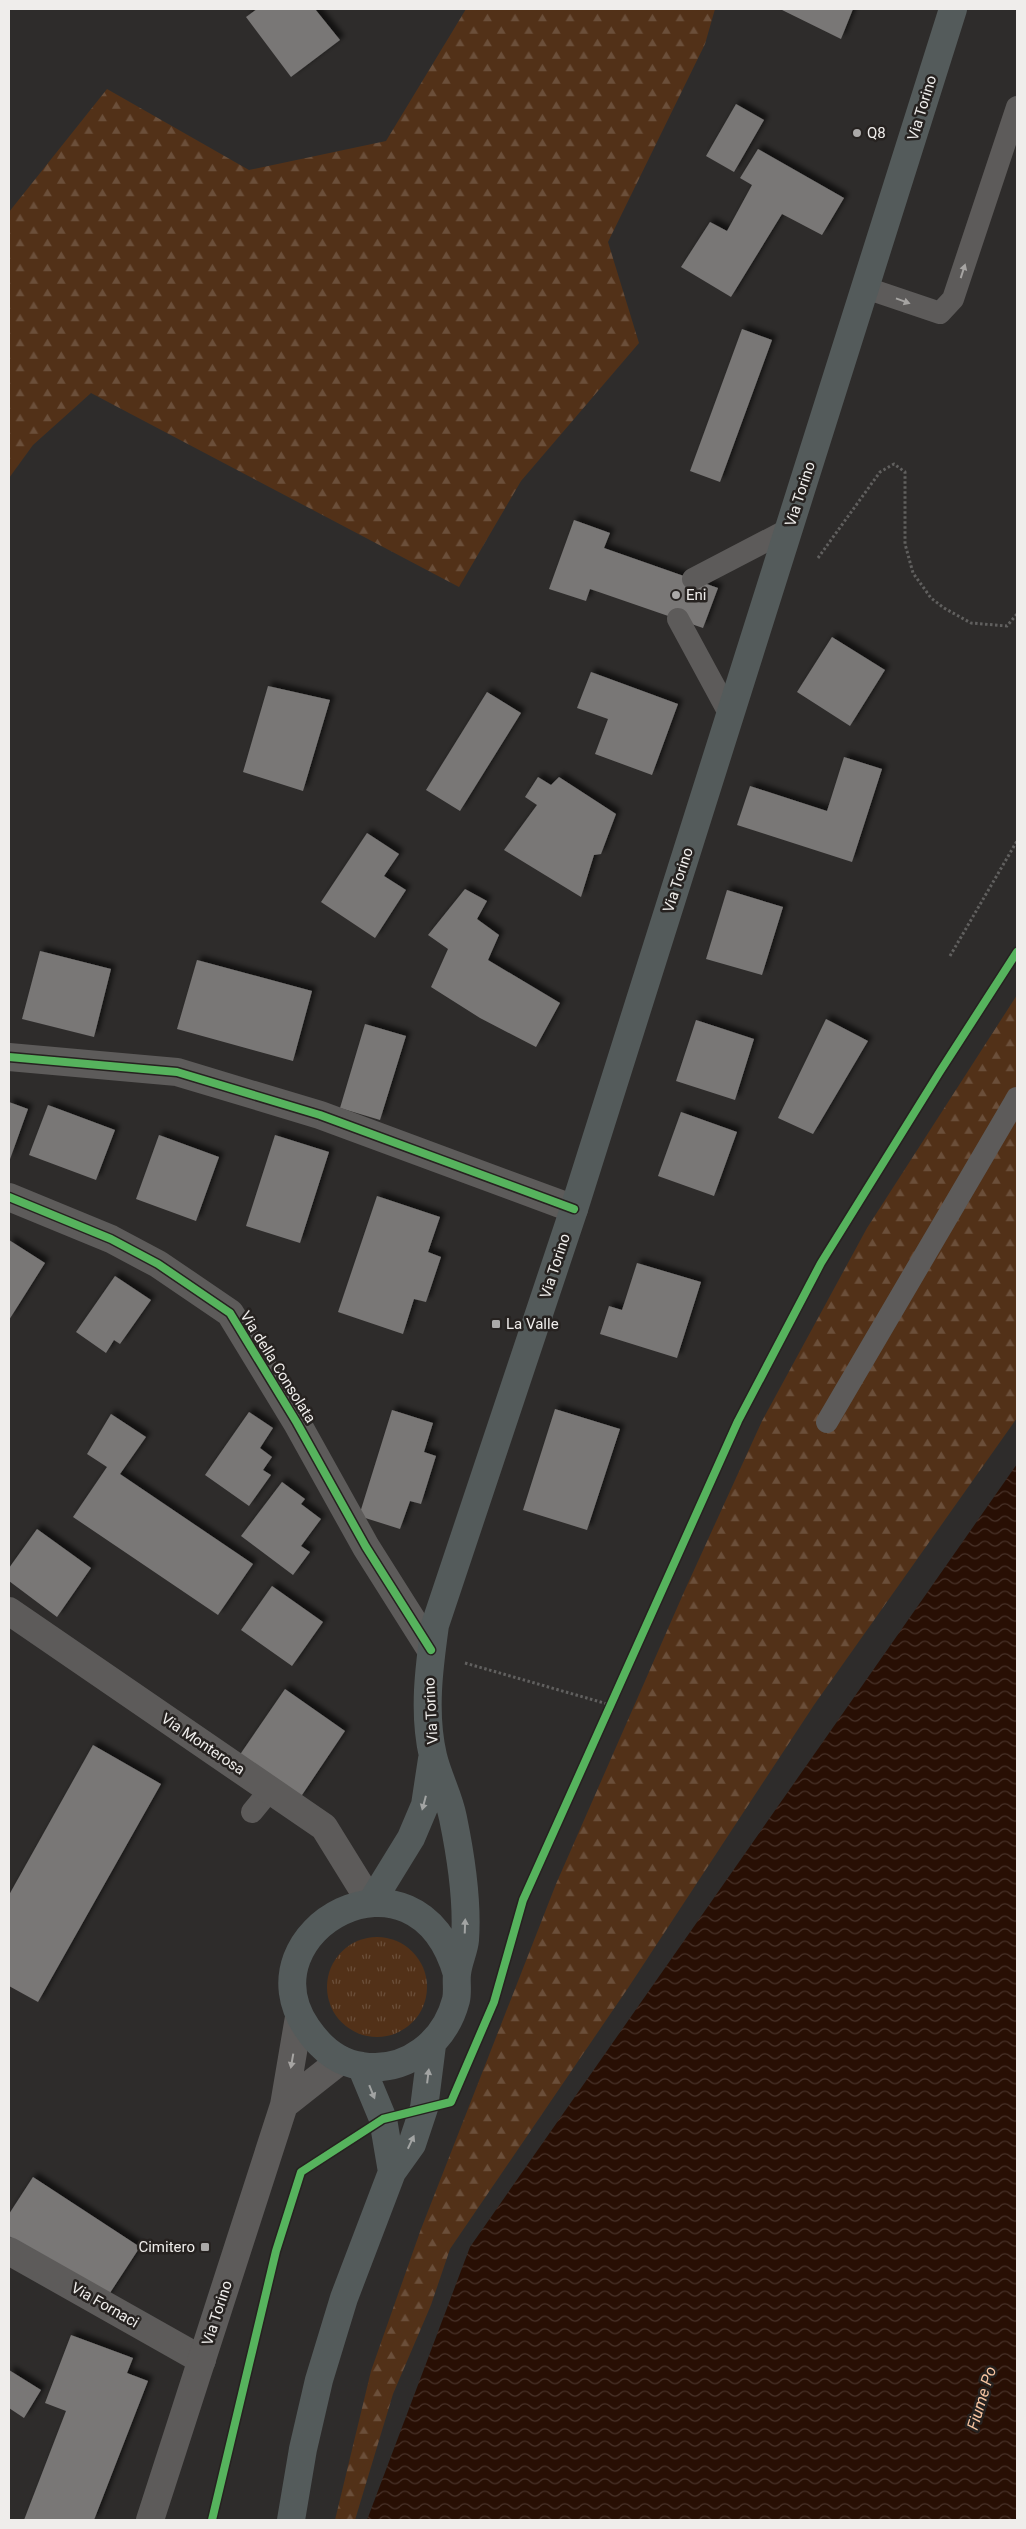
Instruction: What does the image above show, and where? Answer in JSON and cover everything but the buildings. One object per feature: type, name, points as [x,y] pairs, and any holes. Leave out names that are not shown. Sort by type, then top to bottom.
[{"type":"main road","name":"Via Torino","points":[[457,1974],[450,1951],[436,1929],[424,1919],[398,1905],[371,1903],[345,1908],[318,1926],[302,1947],[293,1979],[293,1993],[299,2017],[318,2045],[351,2063],[384,2067],[409,2060],[432,2045],[449,2022],[457,1997],[457,1974],[465,1942],[466,1906],[453,1816],[433,1755],[427,1699],[435,1625],[574,1209],[953,9]]},
{"type":"main road","name":"Via Torino","points":[[371,1903],[411,1838],[425,1805],[433,1755]]},
{"type":"main road","points":[[290,2520],[303,2449],[319,2380],[344,2298],[392,2172],[412,2144],[424,2108],[432,2045]]},
{"type":"main road","points":[[351,2063],[383,2119],[392,2172]]},
{"type":"street","points":[[9,1057],[177,1072],[320,1114],[574,1209]]},
{"type":"street","name":"Via della Consolata","points":[[9,1197],[111,1239],[150,1260],[230,1313],[297,1422],[366,1547],[432,1650]]},
{"type":"street","name":"Via Monterosa","points":[[9,1611],[324,1827],[371,1903]]},
{"type":"street","name":"Via Torino","points":[[150,2520],[284,2105],[299,2017]]},
{"type":"street","points":[[284,2105],[351,2063]]},
{"type":"street","name":"Via Fornaci","points":[[9,2251],[202,2360]]},
{"type":"lane","points":[[866,288],[940,313],[953,299],[1017,107]]},
{"type":"lane","points":[[694,579],[789,529]]},
{"type":"lane","points":[[678,619],[730,715]]},
{"type":"lane","points":[[827,1422],[1017,1098]]},
{"type":"lane","points":[[252,1812],[270,1790]]},
{"type":"path","points":[[814,563],[880,472],[894,464],[905,472],[905,544],[913,573],[932,598],[970,623],[1007,626],[1017,614]]},
{"type":"path","points":[[950,956],[1017,841]]},
{"type":"path","points":[[432,1650],[510,1677],[611,1705]]},
{"type":"path","points":[[607,1714],[615,1696]]},
{"type":"green space","points":[[466,9],[715,9],[705,44],[608,242],[639,343],[521,481],[459,587],[91,393],[33,445],[9,478],[9,212],[107,89],[249,170],[386,141]]},
{"type":"green space","points":[[1017,995],[1017,1418],[814,1705],[628,1988],[450,2249],[431,2305],[393,2394],[355,2520],[335,2520],[371,2371],[421,2229],[556,1884],[684,1592],[762,1421],[867,1228]]},
{"type":"green space","points":[[377,1937],[396,1940],[413,1951],[424,1968],[427,1987],[424,2006],[413,2023],[396,2034],[377,2037],[358,2034],[341,2023],[330,2006],[327,1987],[330,1968],[341,1951],[358,1940]]},
{"type":"water","name":"Fiume Po","points":[[1017,1464],[1017,2520],[367,2520],[470,2247]]},
{"type":"cycle path","points":[[212,2520],[276,2251],[301,2172],[383,2119],[451,2102],[494,2002],[523,1900],[738,1421],[821,1263],[1017,952]]},
{"type":"cycle path","points":[[9,1057],[177,1072],[320,1115],[574,1209]]},
{"type":"cycle path","points":[[9,1197],[111,1239],[158,1264],[230,1313],[297,1423],[366,1547],[431,1650]]},
{"type":"place","name":"Q8","points":[[857,133]]},
{"type":"place","name":"Eni","points":[[676,595]]},
{"type":"place","name":"La Valle","points":[[496,1324]]},
{"type":"place","name":"Cimitero","points":[[205,2247]]}]
